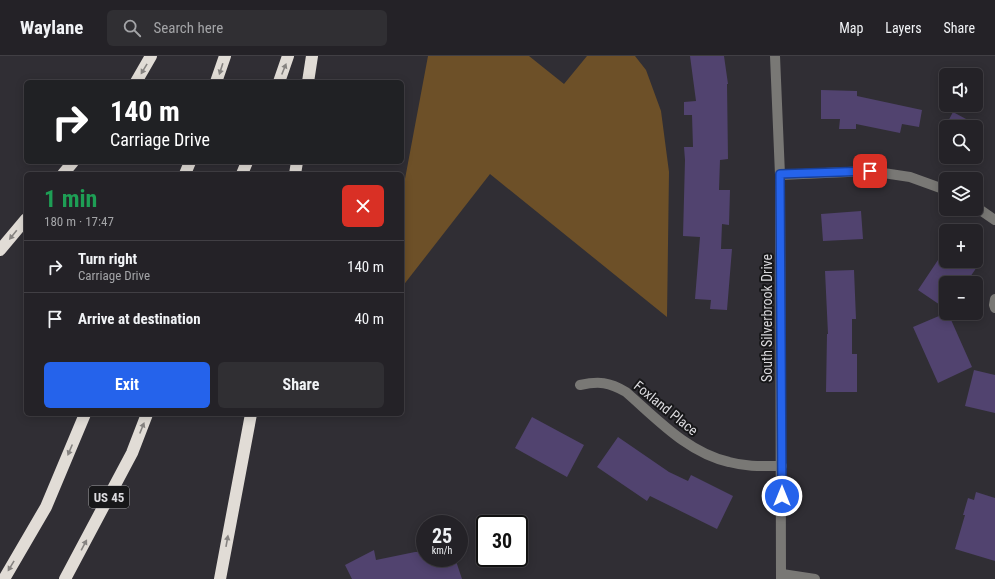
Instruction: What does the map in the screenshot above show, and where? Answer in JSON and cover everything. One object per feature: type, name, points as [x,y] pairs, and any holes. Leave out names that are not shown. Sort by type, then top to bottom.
[{"type":"highway","points":[[137,80],[151,56]]},
{"type":"highway","points":[[217,80],[225,56]]},
{"type":"highway","points":[[280,80],[288,56]]},
{"type":"highway","points":[[308,80],[312,56]]},
{"type":"highway","points":[[0,250],[24,221]]},
{"type":"highway","points":[[4,579],[46,507],[84,416]]},
{"type":"highway","name":"US 45","points":[[66,579],[132,453],[147,416]]},
{"type":"highway","points":[[220,579],[251,416]]},
{"type":"street","name":"South Silverbrook Drive","points":[[775,56],[780,174],[782,576]]},
{"type":"street","points":[[780,174],[870,171],[910,176],[939,187]]},
{"type":"street","points":[[983,212],[995,220]]},
{"type":"street","points":[[995,299],[995,308]]},
{"type":"street","name":"Foxland Place","points":[[580,385],[603,382],[614,385],[626,392],[690,446],[714,458],[730,463],[752,466],[782,466]]},
{"type":"street","points":[[782,576],[815,579]]},
{"type":"shaded area","points":[[428,56],[529,56],[564,84],[587,56],[635,56],[646,70],[661,111],[669,172],[667,317],[490,174],[404,284],[404,184]]},
{"type":"building","points":[[690,56],[724,56],[728,84],[728,159],[720,160],[719,190],[730,190],[729,225],[722,224],[721,249],[732,249],[727,310],[710,309],[711,300],[695,299],[700,237],[683,236],[684,147],[693,147],[692,115],[684,115],[684,102],[696,101]]},
{"type":"building","points":[[821,90],[857,91],[857,96],[922,110],[919,127],[902,124],[900,133],[856,124],[856,129],[839,129],[840,119],[821,119]]},
{"type":"building","points":[[953,112],[968,120],[949,120]]},
{"type":"building","points":[[861,211],[863,239],[823,241],[821,214]]},
{"type":"building","points":[[939,258],[939,268],[976,268],[971,276],[939,276],[939,304],[918,290]]},
{"type":"building","points":[[854,270],[856,319],[852,319],[852,354],[857,354],[857,392],[826,392],[828,334],[825,271]]},
{"type":"building","points":[[939,316],[939,320],[951,320],[972,367],[938,383],[913,327]]},
{"type":"building","points":[[974,370],[995,375],[995,413],[965,406]]},
{"type":"building","points":[[532,417],[584,445],[567,477],[515,448]]},
{"type":"building","points":[[618,437],[669,472],[688,481],[691,475],[733,496],[717,529],[650,496],[647,501],[597,467]]},
{"type":"building","points":[[976,492],[995,498],[995,561],[955,549],[965,515],[963,515],[968,498],[974,500]]},
{"type":"building","points":[[374,550],[376,560],[416,552],[416,567],[458,567],[462,579],[352,579],[345,565]]},
{"type":"route","points":[[782,496],[780,174],[870,171]]}]
